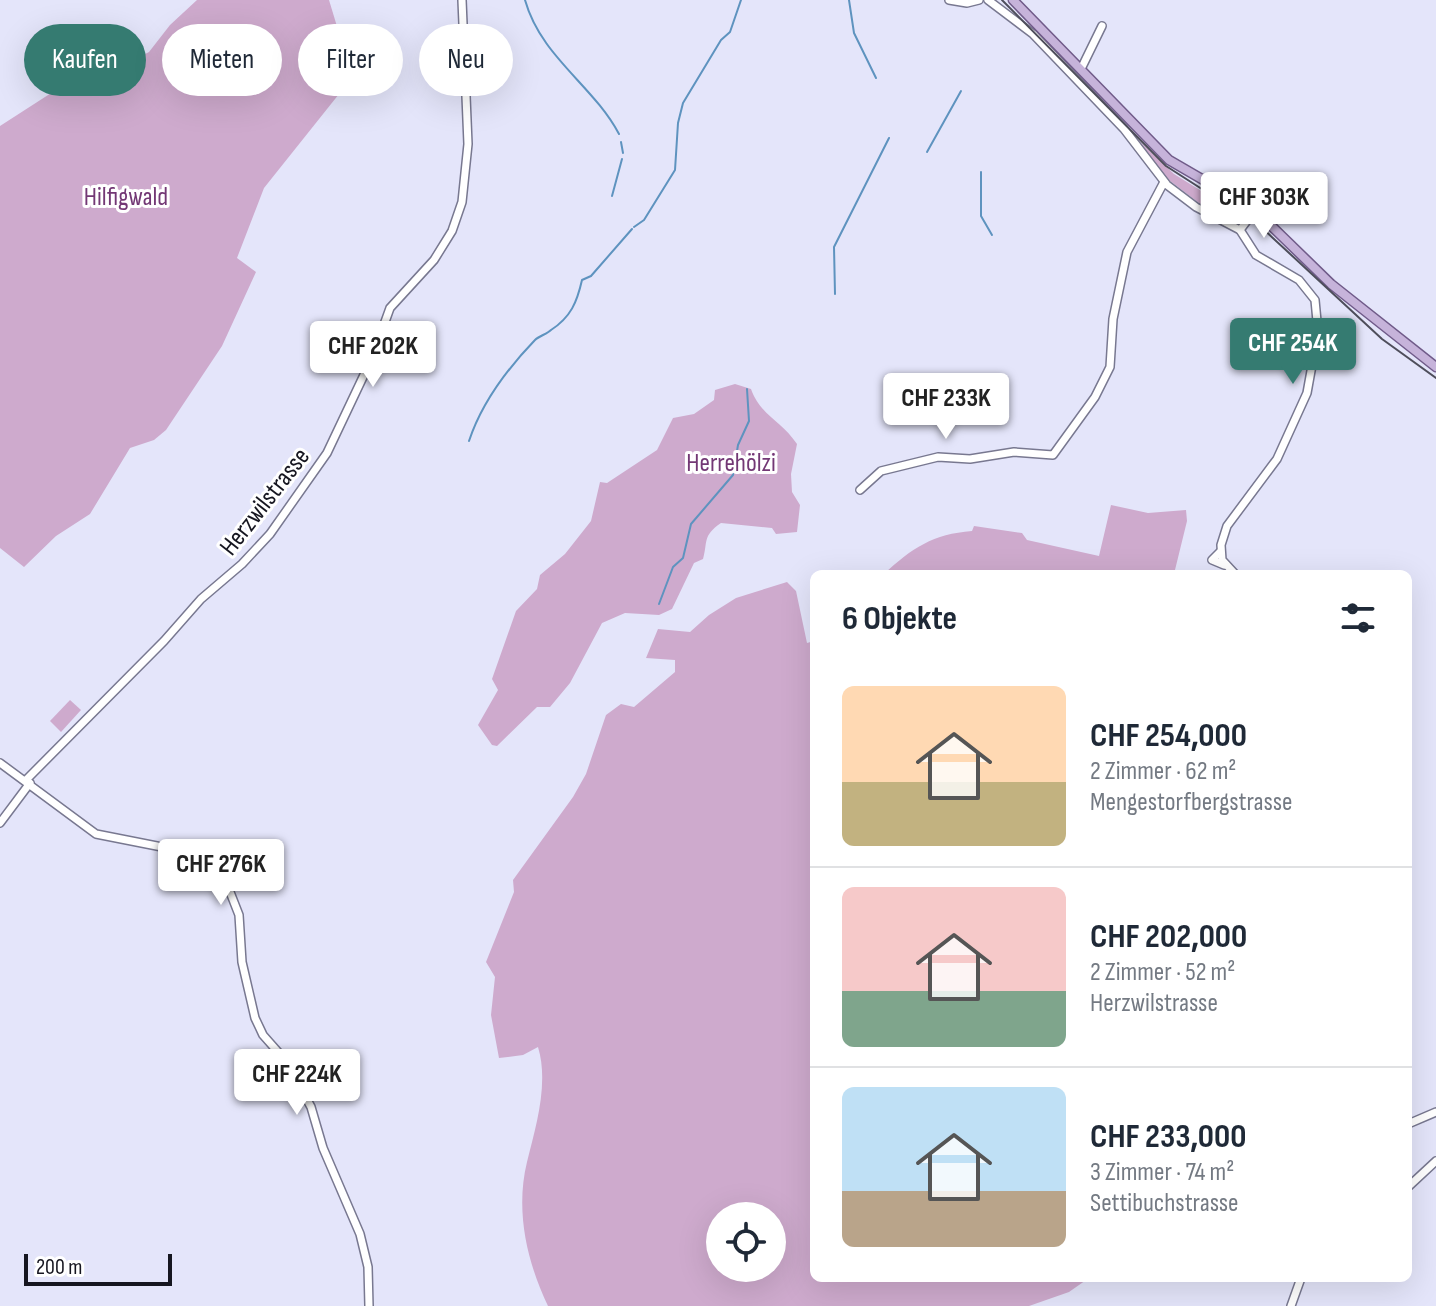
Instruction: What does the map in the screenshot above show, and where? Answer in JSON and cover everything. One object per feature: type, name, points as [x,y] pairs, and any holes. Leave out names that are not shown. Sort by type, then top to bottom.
[{"type":"main road","points":[[1013,0],[1172,163],[1255,210],[1325,278],[1436,367]]},
{"type":"street","name":"Herzwilstrasse","points":[[0,823],[28,782],[201,599],[242,564],[270,534],[323,460],[372,358],[390,308],[434,260],[452,231],[462,202],[468,144],[462,0]]},
{"type":"street","points":[[949,0],[967,3],[979,0]]},
{"type":"street","points":[[988,0],[1033,34],[1124,129],[1164,182],[1196,207],[1240,230],[1256,255],[1308,287],[1317,307],[1318,332],[1312,374],[1302,406],[1271,468],[1230,522],[1220,552],[1212,560],[1230,570]]},
{"type":"street","points":[[1081,69],[1102,26]]},
{"type":"street","points":[[860,490],[881,471],[938,457],[970,459],[1014,452],[1053,455],[1088,408],[1110,367],[1113,319],[1127,252],[1164,182]]},
{"type":"street","points":[[1240,230],[1255,210]]},
{"type":"street","points":[[0,763],[96,834],[110,839],[146,841],[190,859],[215,877],[234,898],[255,1018],[263,1035],[286,1061],[311,1107],[323,1148],[360,1234],[368,1267],[369,1306]]},
{"type":"street","points":[[1412,1122],[1436,1112]]},
{"type":"street","points":[[1412,1183],[1436,1161]]},
{"type":"street","points":[[1291,1306],[1300,1282]]},
{"type":"green space","name":"Hilfigwald","points":[[197,0],[329,0],[336,24],[298,24],[298,96],[337,96],[264,188],[237,258],[256,272],[222,346],[166,430],[154,440],[130,448],[90,514],[56,536],[24,567],[0,548],[0,126],[47,96],[146,96],[146,54],[162,35],[162,96],[282,96],[282,24],[171,24]]},
{"type":"green space","points":[[1136,138],[1174,174],[1224,205],[1216,216],[1161,174]]},
{"type":"green space","name":"Herrehölzi","points":[[735,384],[751,389],[760,405],[797,444],[791,474],[792,492],[800,505],[797,532],[776,534],[772,528],[721,523],[708,536],[703,559],[694,563],[672,609],[659,615],[625,613],[602,623],[570,683],[550,707],[537,707],[497,746],[492,745],[478,725],[498,690],[492,679],[516,611],[537,589],[540,575],[565,554],[591,521],[600,482],[607,483],[657,450],[673,418],[694,414],[714,400],[715,390]]},
{"type":"green space","points":[[1111,505],[1148,513],[1186,510],[1187,521],[1175,570],[889,570],[924,544],[946,535],[972,531],[974,526],[1022,533],[1027,540],[1099,556]]},
{"type":"green space","points":[[787,582],[796,591],[807,643],[810,642],[810,1282],[1083,1282],[1069,1292],[1029,1306],[548,1306],[529,1254],[522,1199],[542,1090],[541,1061],[538,1047],[523,1055],[499,1058],[491,1015],[495,977],[486,962],[514,892],[513,880],[586,774],[606,715],[621,704],[634,707],[675,672],[675,660],[646,658],[658,629],[690,632],[736,598]]},
{"type":"green space","points":[[70,700],[81,710],[61,732],[50,721]]},
{"type":"waterway","points":[[525,0],[543,38],[596,100],[619,134]]},
{"type":"waterway","points":[[634,227],[644,220],[675,170],[678,123],[683,103],[721,40],[730,32],[741,0]]},
{"type":"waterway","points":[[849,0],[854,33],[876,78]]},
{"type":"waterway","points":[[927,152],[961,91]]},
{"type":"waterway","points":[[835,294],[834,247],[889,138]]},
{"type":"waterway","points":[[621,142],[623,153]]},
{"type":"waterway","points":[[612,196],[622,159]]},
{"type":"waterway","points":[[981,172],[981,216],[992,235]]},
{"type":"waterway","points":[[469,441],[488,399],[515,362],[535,340],[564,320],[575,302],[582,280],[591,276],[632,229]]},
{"type":"waterway","points":[[659,604],[673,567],[683,558],[691,524],[733,475],[738,445],[749,421],[747,389]]},
{"type":"railway","points":[[1002,0],[1166,166],[1261,227],[1382,339],[1436,378]]}]
